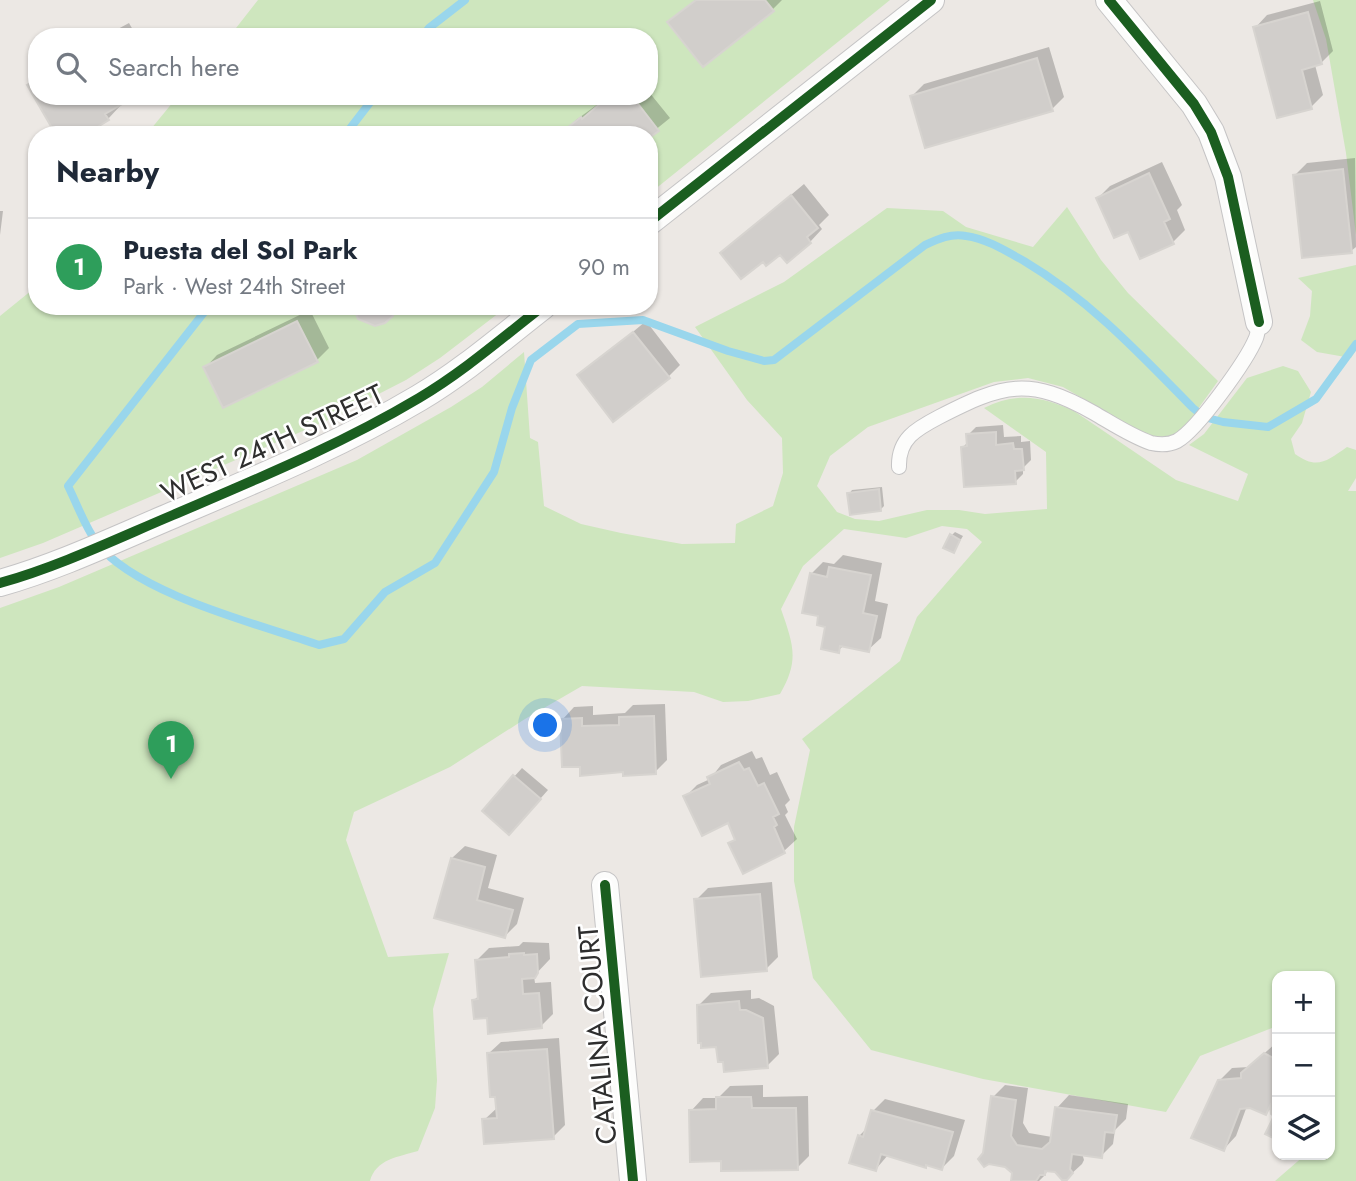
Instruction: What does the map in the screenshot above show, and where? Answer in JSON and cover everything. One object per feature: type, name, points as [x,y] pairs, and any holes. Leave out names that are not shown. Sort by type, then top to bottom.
[{"type":"street","points":[[658,215],[931,0]]},
{"type":"street","points":[[1109,0],[1195,104],[1211,132],[1228,177],[1259,321]]},
{"type":"street","name":"WEST 24TH STREET","points":[[0,583],[76,556],[280,470],[348,438],[421,397],[471,363],[531,315]]},
{"type":"street","name":"CATALINA COURT","points":[[605,885],[633,1181]]},
{"type":"lane","points":[[899,467],[899,457],[906,438],[919,428],[990,393],[1023,387],[1053,394],[1083,407],[1138,438],[1151,443],[1170,444],[1193,429],[1211,407],[1257,337],[1259,321]]},
{"type":"green space","points":[[258,0],[890,0],[658,187],[658,126],[153,126],[171,105],[658,105],[658,28],[236,28]]},
{"type":"green space","points":[[1313,0],[1356,0],[1356,235],[1346,153],[1326,39]]},
{"type":"green space","points":[[1067,207],[1101,260],[1128,293],[1218,381],[1185,427],[1175,436],[1161,440],[1137,430],[1063,387],[1028,378],[994,382],[868,427],[830,456],[817,486],[837,512],[855,519],[879,521],[927,510],[959,510],[985,514],[1047,509],[1046,452],[984,408],[1007,400],[1029,398],[1051,402],[1074,411],[1176,480],[1238,501],[1248,474],[1189,445],[1204,434],[1247,378],[1283,366],[1298,371],[1311,392],[1302,423],[1291,439],[1295,454],[1316,463],[1328,460],[1347,447],[1356,450],[1356,478],[1348,491],[1356,491],[1356,1181],[1275,1181],[1299,1160],[1335,1160],[1335,971],[1272,971],[1272,1028],[1200,1056],[1166,1112],[983,1079],[871,1050],[813,978],[794,881],[794,827],[810,750],[802,739],[900,661],[917,617],[982,542],[967,529],[942,526],[906,538],[844,529],[803,566],[781,609],[789,632],[792,661],[780,694],[748,701],[723,702],[694,692],[582,686],[450,767],[354,812],[346,840],[388,957],[449,953],[433,1009],[437,1080],[435,1108],[418,1151],[383,1163],[370,1181],[0,1181],[0,608],[59,587],[357,460],[482,387],[524,352],[530,438],[538,442],[544,506],[581,524],[621,533],[682,544],[735,543],[736,524],[773,506],[783,473],[782,438],[747,400],[695,327],[784,282],[887,208],[943,211],[966,227],[1033,247]]},
{"type":"green space","points":[[1356,265],[1356,350],[1351,358],[1317,352],[1301,340],[1310,316],[1312,291],[1298,278]]},
{"type":"green space","points":[[28,293],[28,315],[496,315],[406,380],[326,421],[43,543],[0,558],[0,316]]},
{"type":"building","points":[[696,0],[765,0],[774,11],[703,67],[667,22]]},
{"type":"building","points":[[1308,12],[1322,64],[1302,70],[1312,109],[1277,118],[1253,27]]},
{"type":"building","points":[[1037,58],[1053,111],[925,148],[910,96]]},
{"type":"building","points":[[39,105],[120,105],[105,114],[109,120],[99,126],[51,126]]},
{"type":"building","points":[[598,105],[639,105],[655,126],[570,126],[581,117],[582,119]]},
{"type":"building","points":[[1343,169],[1352,253],[1302,258],[1293,175]]},
{"type":"building","points":[[1149,173],[1170,219],[1164,222],[1174,244],[1140,259],[1128,232],[1114,238],[1096,198]]},
{"type":"building","points":[[791,195],[818,228],[807,237],[811,243],[787,263],[780,255],[766,266],[763,262],[741,279],[720,253]]},
{"type":"building","points":[[356,315],[393,315],[385,323],[375,326],[358,319]]},
{"type":"building","points":[[297,321],[318,362],[223,408],[203,367]]},
{"type":"building","points":[[633,332],[670,378],[613,422],[577,375]]},
{"type":"building","points":[[996,432],[996,445],[1013,443],[1014,449],[1022,449],[1024,470],[1015,471],[1016,484],[964,487],[961,447],[967,446],[966,434]]},
{"type":"building","points":[[879,489],[881,511],[850,515],[847,493]]},
{"type":"building","points":[[950,534],[960,540],[954,553],[943,548]]},
{"type":"building","points":[[829,567],[871,575],[863,613],[877,616],[869,652],[840,646],[839,653],[821,649],[825,627],[817,625],[818,616],[802,613],[810,573],[827,577]]},
{"type":"building","points":[[654,716],[656,774],[623,776],[623,772],[580,776],[580,767],[562,767],[560,719],[582,718],[582,726],[619,725],[619,717]]},
{"type":"building","points":[[739,762],[744,770],[749,768],[758,786],[764,783],[779,814],[773,817],[777,825],[774,827],[785,853],[743,874],[728,843],[735,840],[728,823],[702,836],[683,796],[710,784],[707,777]]},
{"type":"building","points":[[513,775],[541,799],[509,835],[482,811]]},
{"type":"building","points":[[451,858],[485,867],[477,900],[513,910],[505,938],[434,918]]},
{"type":"building","points":[[760,894],[767,971],[701,977],[694,899]]},
{"type":"building","points":[[524,953],[537,954],[538,973],[535,978],[522,979],[523,994],[539,993],[542,1028],[488,1034],[487,1018],[474,1019],[472,1000],[478,999],[475,960]]},
{"type":"building","points":[[739,1001],[740,1010],[763,1018],[768,1068],[724,1072],[723,1062],[718,1062],[716,1047],[701,1048],[701,1043],[698,1043],[697,1005]]},
{"type":"building","points":[[547,1049],[554,1139],[484,1144],[482,1119],[497,1118],[495,1097],[490,1097],[487,1053]]},
{"type":"building","points":[[1264,1053],[1272,1057],[1272,1115],[1270,1106],[1266,1115],[1250,1108],[1240,1109],[1224,1151],[1191,1138],[1218,1080],[1241,1078],[1241,1073]]},
{"type":"building","points":[[991,1096],[1016,1100],[1011,1136],[1017,1145],[1042,1149],[1050,1142],[1055,1107],[1117,1115],[1114,1133],[1105,1132],[1102,1158],[1072,1154],[1070,1169],[1073,1173],[1067,1180],[1062,1180],[1055,1172],[1045,1171],[1045,1175],[1040,1175],[1036,1181],[1011,1181],[1012,1173],[1005,1167],[989,1164],[984,1167],[978,1159],[983,1153]]},
{"type":"building","points":[[716,1097],[751,1097],[752,1108],[796,1108],[798,1170],[721,1171],[721,1161],[690,1162],[689,1110],[716,1109]]},
{"type":"building","points":[[871,1110],[953,1132],[942,1170],[926,1165],[926,1168],[881,1154],[876,1171],[849,1163],[858,1135],[863,1137]]},
{"type":"building","points":[[1272,1120],[1272,1138],[1265,1134]]},
{"type":"waterway","points":[[429,28],[465,0]]},
{"type":"waterway","points":[[352,126],[368,105]]},
{"type":"waterway","points":[[202,315],[68,486],[97,543],[115,561],[140,578],[232,617],[319,645],[344,639],[385,592],[435,563],[494,472],[512,408],[531,360],[578,324],[643,320],[728,351],[764,361],[774,360],[925,245],[945,237],[960,235],[1003,249],[1071,293],[1113,329],[1204,417],[1268,427],[1316,399],[1356,344]]},
{"type":"cycle path","points":[[658,215],[931,0]]},
{"type":"cycle path","points":[[1109,0],[1194,104],[1211,132],[1228,177],[1259,322]]},
{"type":"cycle path","points":[[0,583],[109,543],[267,475],[359,431],[451,377],[532,315]]},
{"type":"cycle path","points":[[605,885],[633,1181]]},
{"type":"place","name":"Puesta del Sol Park","points":[[171,779]]}]
